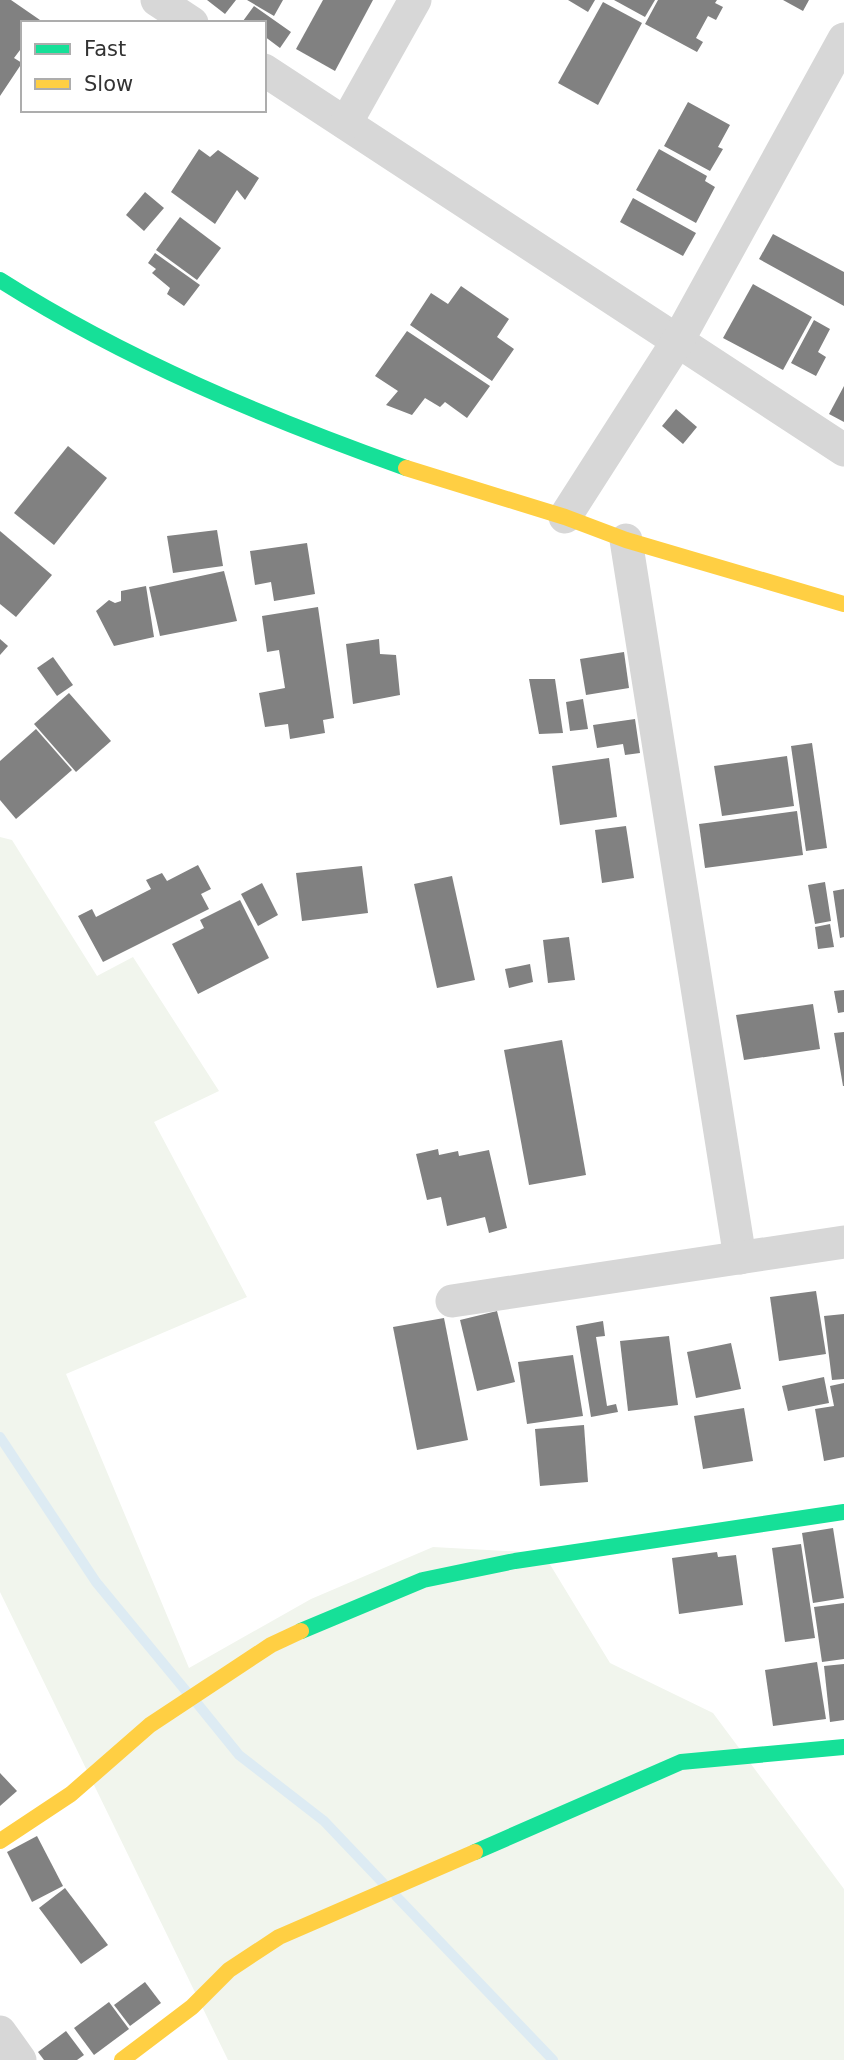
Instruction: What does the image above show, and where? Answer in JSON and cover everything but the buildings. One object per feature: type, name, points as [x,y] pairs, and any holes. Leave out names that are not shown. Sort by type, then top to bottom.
[{"type":"street","points":[[156,0],[188,21]]},
{"type":"street","points":[[346,123],[415,0]]},
{"type":"street","points":[[565,517],[677,342],[844,39]]},
{"type":"street","points":[[266,71],[844,450]]},
{"type":"street","points":[[0,279],[36,303],[122,350],[266,415],[405,468],[565,517],[626,540],[844,604]]},
{"type":"street","points":[[626,540],[740,1258]]},
{"type":"street","points":[[452,1301],[844,1242]]},
{"type":"street","points":[[0,1841],[71,1794],[150,1725],[260,1653],[364,1602],[423,1580],[515,1561],[844,1512]]},
{"type":"street","points":[[122,2060],[178,2019],[229,1970],[279,1937],[681,1762],[844,1747]]},
{"type":"street","points":[[0,2032],[20,2060]]},
{"type":"shaded area","points":[[0,837],[12,840],[97,976],[133,957],[219,1091],[154,1122],[247,1297],[66,1374],[189,1668],[311,1599],[433,1547],[543,1553],[610,1663],[713,1713],[844,1889],[844,2060],[228,2060],[0,1592]]},
{"type":"waterway","points":[[0,1437],[96,1582],[186,1691]]},
{"type":"waterway","points":[[196,1702],[239,1755],[324,1821],[383,1883]]},
{"type":"waterway","points":[[396,1896],[553,2060]]},
{"type":"traffic: fast","points":[[0,280],[97,336],[198,385],[301,429],[406,468]]},
{"type":"traffic: fast","points":[[301,1631],[423,1580],[515,1561],[844,1512]]},
{"type":"traffic: fast","points":[[475,1852],[681,1762],[844,1747]]},
{"type":"traffic: slow","points":[[406,468],[565,517],[626,540],[844,604]]},
{"type":"traffic: slow","points":[[0,1841],[71,1794],[150,1725],[271,1645],[301,1631]]},
{"type":"traffic: slow","points":[[122,2060],[192,2007],[229,1970],[279,1937],[475,1852]]}]
